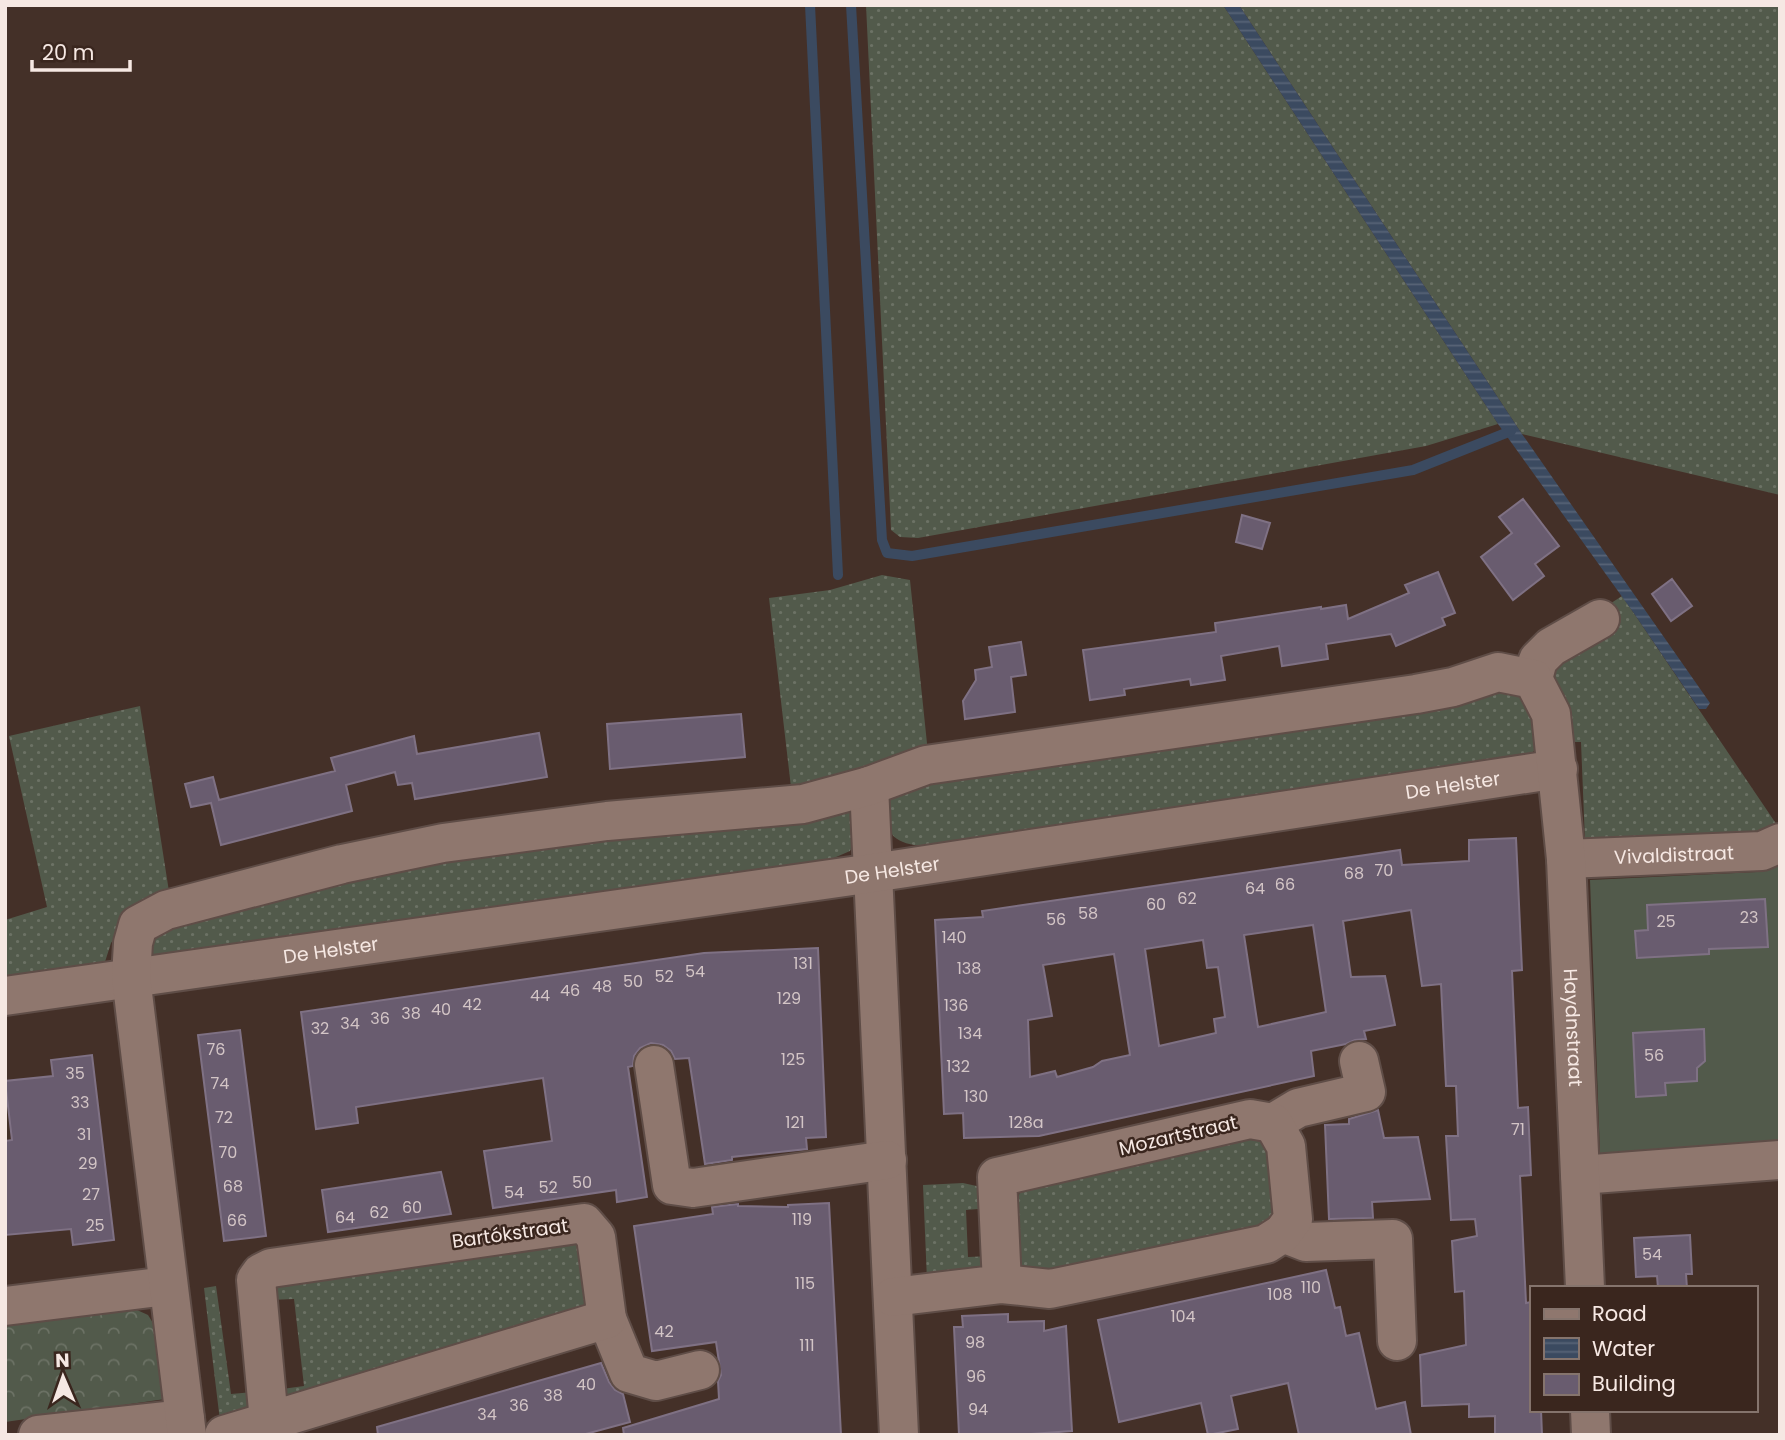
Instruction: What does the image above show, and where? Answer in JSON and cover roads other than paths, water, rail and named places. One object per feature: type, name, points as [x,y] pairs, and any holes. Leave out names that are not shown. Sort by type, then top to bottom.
[{"type":"street","points":[[1558,769],[1551,714],[1533,679],[1538,660],[1551,647],[1600,619]]},
{"type":"street","points":[[38,1435],[186,1427],[131,977],[133,943],[138,925],[166,910],[342,863],[443,843],[607,821],[803,804],[869,786],[926,765],[1416,694],[1452,687],[1499,672],[1533,679]]},
{"type":"street","name":"Haydnstraat","points":[[1558,769],[1566,859],[1585,1286]]},
{"type":"street","name":"De Helster","points":[[5,996],[873,873],[1558,769]]},
{"type":"street","points":[[869,786],[898,1435]]},
{"type":"street","name":"Vivaldistraat","points":[[1566,859],[1762,851],[1780,843]]},
{"type":"street","points":[[892,1297],[1002,1284],[1050,1289],[1266,1244],[1283,1233],[1293,1219],[1286,1146],[1273,1123],[1298,1108],[1366,1092],[1359,1061]]},
{"type":"street","points":[[654,1065],[672,1185],[693,1188],[887,1160]]},
{"type":"street","name":"Mozartstraat","points":[[1002,1284],[997,1177],[1250,1119],[1273,1123]]},
{"type":"street","points":[[1580,1175],[1780,1160]]},
{"type":"street","name":"Bartókstraat","points":[[269,1421],[256,1280],[261,1273],[271,1268],[584,1223],[596,1237],[607,1319]]},
{"type":"street","points":[[1283,1233],[1306,1242],[1394,1239],[1397,1341]]},
{"type":"street","points":[[5,1306],[167,1286]]},
{"type":"street","points":[[224,1435],[607,1319],[629,1373],[656,1381],[700,1370]]},
{"type":"street","points":[[1590,1412],[1591,1435]]},
{"type":"water","points":[[1223,5],[1239,5],[1522,434],[1710,703],[1706,709],[1699,709],[1498,424]]},
{"type":"waterway","points":[[810,5],[838,575]]},
{"type":"waterway","points":[[851,5],[882,540],[887,553],[912,556],[1413,470],[1511,431]]}]
